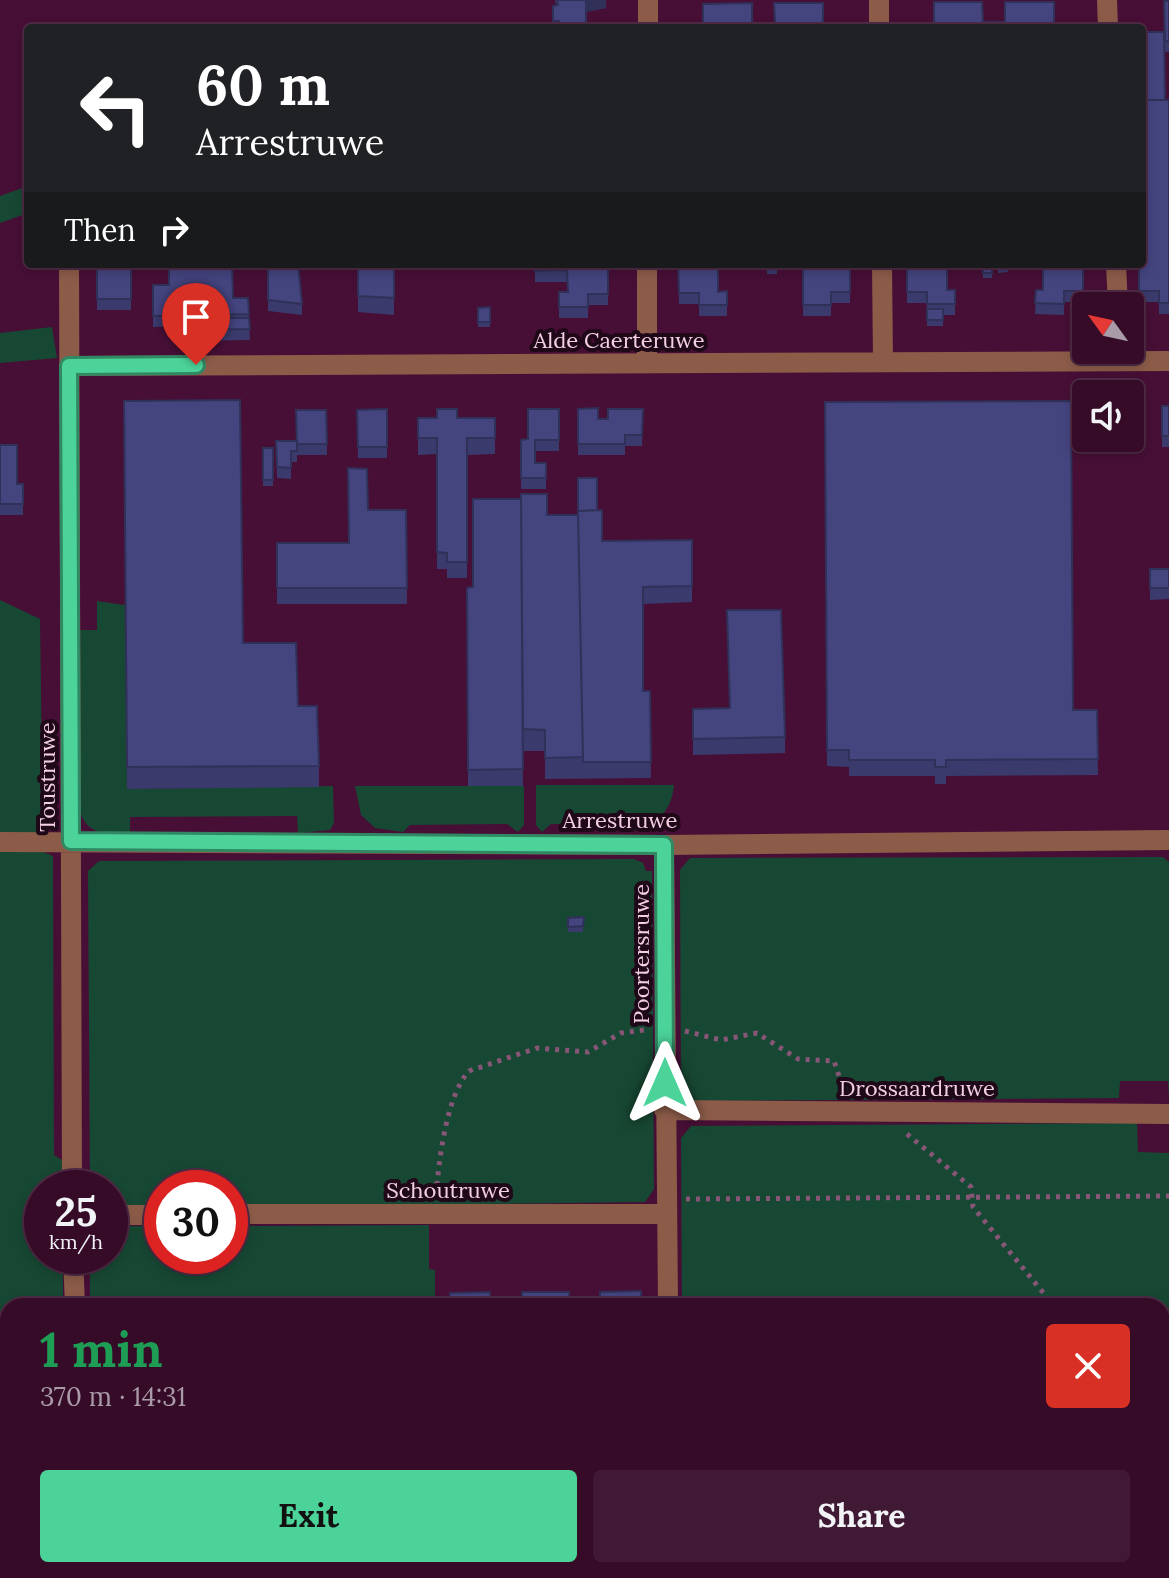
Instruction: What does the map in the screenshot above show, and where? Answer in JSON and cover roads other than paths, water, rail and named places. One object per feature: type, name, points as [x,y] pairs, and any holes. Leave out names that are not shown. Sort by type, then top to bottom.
[{"type":"street","points":[[648,0],[648,24]]},
{"type":"street","points":[[879,0],[879,24]]},
{"type":"street","points":[[1107,0],[1108,24]]},
{"type":"street","name":"Toustruwe","points":[[69,268],[72,1170]]},
{"type":"street","points":[[647,268],[647,363]]},
{"type":"street","points":[[882,268],[883,362]]},
{"type":"street","points":[[1116,268],[1117,292]]},
{"type":"street","name":"Alde Caerteruwe","points":[[69,366],[883,362],[1072,357]]},
{"type":"street","name":"Alde Caerteruwe","points":[[1144,358],[1169,361]]},
{"type":"street","name":"Arrestruwe","points":[[0,842],[664,845],[1169,840]]},
{"type":"street","name":"Poortersruwe","points":[[664,845],[668,1298]]},
{"type":"street","name":"Drossaardruwe","points":[[664,1110],[1169,1114]]},
{"type":"street","name":"Schoutruwe","points":[[248,1214],[666,1207]]},
{"type":"street","points":[[74,1274],[75,1298]]}]
